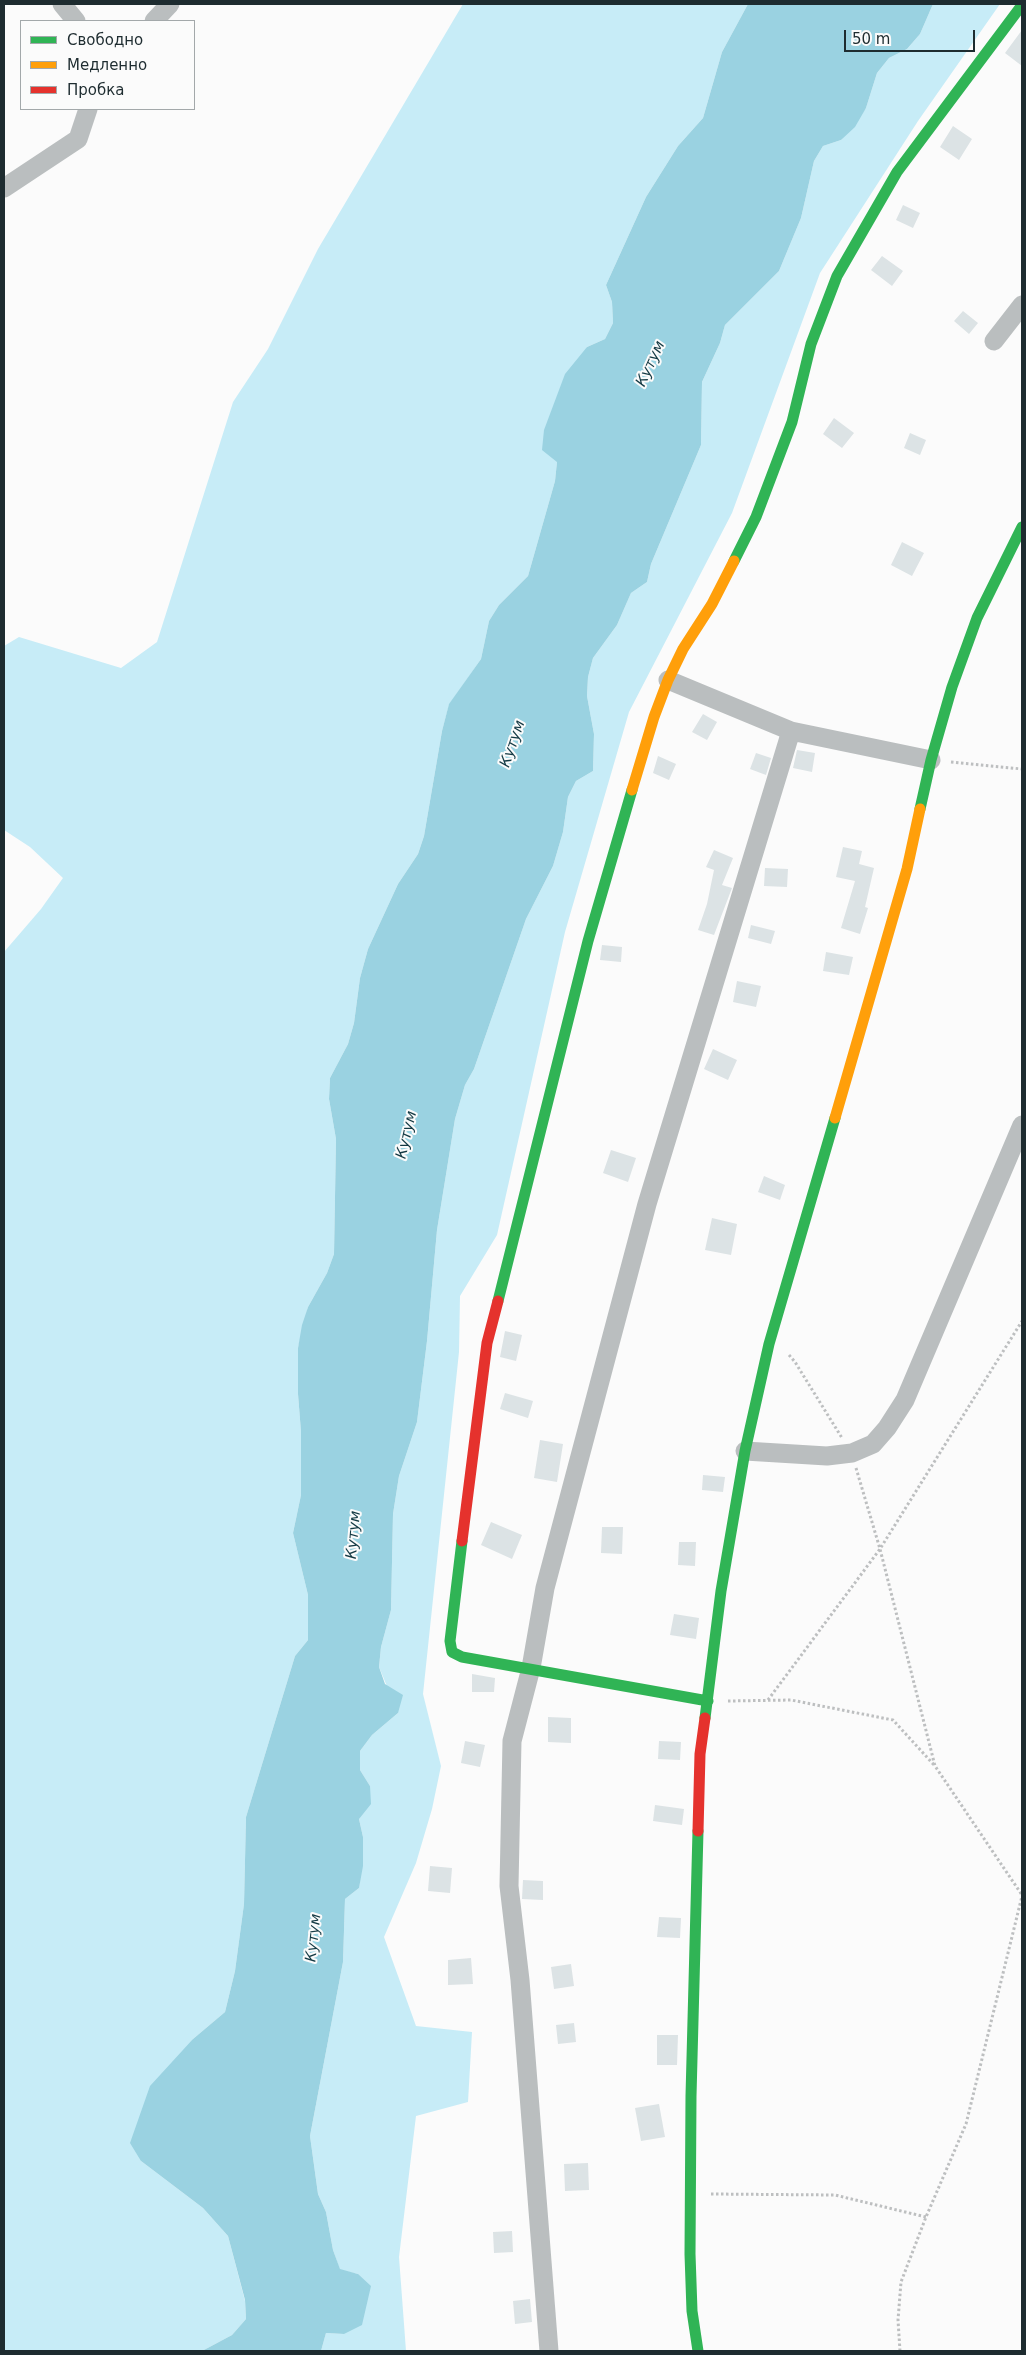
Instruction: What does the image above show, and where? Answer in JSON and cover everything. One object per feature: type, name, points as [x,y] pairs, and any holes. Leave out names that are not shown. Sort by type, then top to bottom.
[{"type":"street","points":[[62,4],[75,20]]},
{"type":"street","points":[[155,20],[170,4]]},
{"type":"street","points":[[708,1700],[462,1657],[452,1652],[450,1640],[487,1343],[588,941],[654,716],[668,680],[683,649],[712,604],[756,517],[792,422],[811,344],[837,276],[897,172],[1022,5]]},
{"type":"street","points":[[6,182],[78,139],[88,110]]},
{"type":"street","points":[[994,341],[1022,305]]},
{"type":"street","points":[[698,2351],[692,2311],[691,2096],[700,1754],[721,1591],[745,1451],[769,1344],[907,869],[930,760],[952,687],[977,618],[1022,527]]},
{"type":"street","points":[[668,680],[791,732],[930,760]]},
{"type":"street","points":[[549,2351],[520,1980],[509,1886],[512,1740],[531,1668],[545,1588],[647,1204],[791,732]]},
{"type":"street","points":[[745,1451],[827,1456],[852,1453],[873,1444],[887,1428],[905,1400],[1022,1125]]},
{"type":"path","points":[[930,760],[1022,769]]},
{"type":"path","points":[[768,1700],[880,1549],[1022,1321]]},
{"type":"path","points":[[769,1344],[783,1349],[795,1362],[852,1453],[880,1549],[935,1766],[1022,1896],[966,2124],[926,2217],[901,2282],[898,2320],[900,2351]]},
{"type":"path","points":[[708,1700],[791,1700],[893,1720],[947,1779]]},
{"type":"path","points":[[691,2194],[835,2195],[926,2217]]},
{"type":"shaded area","points":[[463,4],[748,4],[722,52],[703,118],[678,146],[646,197],[606,285],[612,302],[613,323],[605,339],[587,347],[557,462],[555,481],[528,576],[499,605],[489,621],[481,659],[449,705],[442,731],[424,836],[418,854],[398,884],[368,949],[360,978],[354,1023],[348,1044],[330,1078],[329,1099],[336,1139],[334,1254],[327,1273],[308,1307],[298,1348],[301,1495],[293,1533],[308,1595],[308,1640],[295,1656],[246,1817],[244,1904],[235,1971],[225,2012],[193,2039],[141,2161],[203,2208],[228,2236],[245,2301],[246,2319],[232,2335],[202,2351],[4,2351],[4,952],[41,909],[63,878],[30,847],[4,830],[4,646],[19,637],[121,668],[157,642],[233,402],[268,349],[318,249]]},
{"type":"shaded area","points":[[933,4],[1000,4],[918,121],[820,273],[732,513],[629,712],[565,932],[497,1235],[460,1296],[459,1352],[423,1694],[441,1766],[432,1809],[416,1863],[384,1937],[416,2026],[472,2032],[468,2102],[416,2116],[399,2257],[406,2351],[321,2351],[326,2333],[344,2334],[358,2274],[340,2270],[333,2250],[326,2212],[318,2194],[310,2136],[343,1962],[345,1899],[359,1888],[363,1837],[359,1819],[370,1786],[360,1770],[360,1751],[372,1735],[398,1713],[379,1667],[381,1647],[391,1610],[393,1514],[399,1476],[417,1422],[427,1341],[437,1230],[455,1119],[465,1085],[474,1069],[526,919],[553,866],[563,832],[568,797],[576,781],[593,771],[594,734],[587,696],[588,677],[593,658],[617,625],[631,593],[647,582],[651,564],[701,445],[702,382],[720,343],[725,325],[779,271],[801,218],[814,161],[823,146],[841,140],[866,108],[877,73],[889,58],[907,49],[920,34]]},
{"type":"water","name":"Кутум","points":[[748,4],[933,4],[920,34],[907,49],[889,58],[877,73],[866,108],[855,127],[841,140],[823,146],[814,161],[801,218],[779,271],[725,325],[720,343],[702,382],[701,445],[651,564],[647,582],[631,593],[617,625],[593,658],[588,677],[587,696],[594,734],[593,771],[576,781],[568,797],[563,832],[553,866],[526,919],[474,1069],[465,1085],[455,1119],[437,1230],[427,1341],[417,1422],[399,1476],[393,1514],[391,1610],[381,1647],[379,1667],[385,1684],[403,1695],[398,1713],[372,1735],[360,1751],[360,1770],[370,1786],[371,1804],[359,1819],[363,1837],[363,1866],[359,1888],[345,1899],[343,1962],[310,2136],[318,2194],[326,2212],[333,2250],[340,2269],[358,2274],[371,2286],[362,2325],[344,2334],[326,2333],[321,2351],[202,2351],[232,2335],[246,2319],[245,2300],[228,2236],[203,2208],[141,2161],[130,2143],[150,2086],[193,2039],[225,2012],[235,1971],[244,1904],[246,1817],[295,1656],[308,1640],[308,1595],[293,1533],[301,1495],[298,1348],[302,1325],[308,1307],[327,1273],[334,1254],[336,1139],[329,1099],[330,1078],[348,1044],[354,1023],[360,978],[368,949],[398,884],[418,854],[424,836],[442,731],[449,704],[481,659],[489,621],[499,605],[528,576],[555,481],[557,462],[542,450],[544,430],[565,374],[587,347],[605,339],[613,323],[612,302],[606,285],[646,197],[678,146],[703,118],[722,52]]},
{"type":"building","points":[[1022,30],[1022,66],[1005,53]]},
{"type":"building","points":[[953,126],[972,139],[959,160],[940,147]]},
{"type":"building","points":[[903,205],[920,213],[913,228],[896,220]]},
{"type":"building","points":[[882,256],[903,271],[892,286],[871,270]]},
{"type":"building","points":[[963,311],[978,323],[969,334],[954,321]]},
{"type":"building","points":[[834,418],[854,433],[842,448],[823,434]]},
{"type":"building","points":[[910,433],[926,440],[920,455],[904,448]]},
{"type":"building","points":[[902,542],[924,553],[912,576],[891,565]]},
{"type":"building","points":[[703,714],[717,722],[707,740],[692,732]]},
{"type":"building","points":[[797,750],[815,753],[812,772],[793,768]]},
{"type":"building","points":[[756,753],[771,758],[766,775],[750,769]]},
{"type":"building","points":[[658,756],[676,764],[669,780],[653,773]]},
{"type":"building","points":[[843,847],[862,851],[859,864],[874,868],[865,907],[868,908],[860,934],[841,928],[855,881],[836,877]]},
{"type":"building","points":[[714,850],[733,858],[722,885],[732,888],[714,935],[698,930],[707,904],[714,870],[706,867]]},
{"type":"building","points":[[765,868],[788,869],[787,887],[764,886]]},
{"type":"building","points":[[751,925],[775,931],[771,944],[748,938]]},
{"type":"building","points":[[602,945],[622,947],[621,962],[600,960]]},
{"type":"building","points":[[826,952],[853,957],[849,975],[823,971]]},
{"type":"building","points":[[737,981],[761,986],[756,1007],[733,1002]]},
{"type":"building","points":[[713,1049],[737,1060],[728,1080],[704,1069]]},
{"type":"building","points":[[611,1150],[636,1158],[628,1182],[603,1173]]},
{"type":"building","points":[[764,1176],[785,1185],[780,1200],[758,1192]]},
{"type":"building","points":[[712,1218],[737,1224],[731,1255],[705,1250]]},
{"type":"building","points":[[505,1331],[522,1335],[516,1361],[500,1357]]},
{"type":"building","points":[[505,1393],[533,1401],[528,1418],[500,1409]]},
{"type":"building","points":[[540,1440],[563,1444],[557,1482],[534,1478]]},
{"type":"building","points":[[703,1475],[725,1477],[723,1492],[702,1490]]},
{"type":"building","points":[[491,1522],[522,1535],[512,1559],[481,1545]]},
{"type":"building","points":[[602,1527],[623,1527],[622,1554],[601,1553]]},
{"type":"building","points":[[679,1542],[696,1542],[695,1566],[678,1565]]},
{"type":"building","points":[[674,1614],[699,1618],[696,1639],[670,1635]]},
{"type":"building","points":[[472,1674],[495,1678],[494,1692],[472,1692]]},
{"type":"building","points":[[548,1717],[571,1718],[571,1743],[548,1742]]},
{"type":"building","points":[[465,1741],[485,1745],[480,1767],[461,1763]]},
{"type":"building","points":[[659,1741],[681,1742],[680,1760],[658,1759]]},
{"type":"building","points":[[655,1805],[684,1809],[682,1825],[653,1821]]},
{"type":"building","points":[[430,1866],[452,1868],[450,1893],[428,1891]]},
{"type":"building","points":[[523,1880],[543,1881],[543,1900],[522,1899]]},
{"type":"building","points":[[659,1917],[681,1918],[680,1938],[657,1937]]},
{"type":"building","points":[[471,1958],[473,1984],[448,1985],[448,1960]]},
{"type":"building","points":[[571,1964],[574,1986],[554,1989],[551,1967]]},
{"type":"building","points":[[574,2023],[576,2042],[558,2044],[556,2025]]},
{"type":"building","points":[[657,2035],[678,2035],[677,2065],[657,2065]]},
{"type":"building","points":[[659,2104],[665,2137],[641,2141],[635,2108]]},
{"type":"building","points":[[588,2163],[589,2190],[565,2191],[564,2164]]},
{"type":"building","points":[[512,2231],[513,2252],[494,2253],[493,2232]]},
{"type":"building","points":[[530,2299],[532,2322],[515,2324],[513,2301]]},
{"type":"traffic: fast","points":[[734,561],[756,517],[792,422],[811,344],[837,276],[897,172],[1022,5]]},
{"type":"traffic: fast","points":[[920,809],[931,760],[952,687],[977,618],[1022,527]]},
{"type":"traffic: fast","points":[[498,1301],[588,941],[632,790]]},
{"type":"traffic: fast","points":[[705,1718],[721,1591],[745,1451],[769,1344],[835,1118]]},
{"type":"traffic: fast","points":[[462,1541],[450,1641],[452,1652],[462,1657],[708,1701]]},
{"type":"traffic: fast","points":[[698,1831],[691,2096],[690,2254],[692,2311],[698,2351]]},
{"type":"traffic: slow","points":[[632,790],[654,717],[668,680],[683,649],[712,604],[734,561]]},
{"type":"traffic: slow","points":[[835,1118],[907,869],[920,809]]},
{"type":"traffic: jam","points":[[462,1541],[487,1343],[498,1301]]},
{"type":"traffic: jam","points":[[698,1831],[700,1754],[705,1718]]}]
